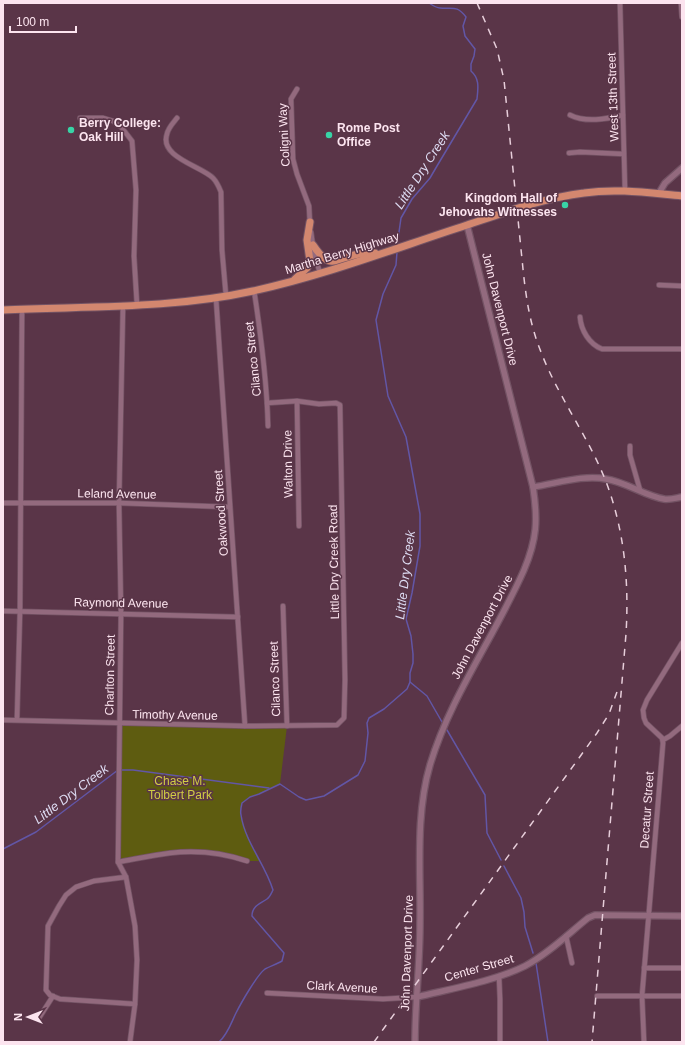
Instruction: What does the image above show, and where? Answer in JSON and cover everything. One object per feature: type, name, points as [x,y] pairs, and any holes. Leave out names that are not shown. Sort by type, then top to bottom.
[{"type":"main road","name":"Martha Berry Highway","points":[[3,310],[123,306],[216,298],[293,281],[320,273],[371,255],[389,252],[419,240],[544,200],[585,192],[625,191],[682,196]]},
{"type":"main road","points":[[293,281],[307,268],[310,262],[307,240],[310,222]]},
{"type":"main road","points":[[312,245],[320,256],[325,260],[332,262],[358,254],[371,255]]},
{"type":"street","name":"West 13th Street","points":[[620,3],[625,191]]},
{"type":"street","points":[[682,3],[682,17]]},
{"type":"street","name":"Coligni Way","points":[[297,89],[292,99],[294,164],[309,206],[312,245],[320,273]]},
{"type":"street","points":[[570,115],[591,120],[623,115]]},
{"type":"street","points":[[80,118],[103,118],[113,121],[122,128],[132,141],[136,190],[134,256],[137,305]]},
{"type":"street","points":[[177,118],[166,136],[169,149],[175,155],[212,177],[218,184],[221,192],[222,250],[226,296]]},
{"type":"street","points":[[569,153],[624,154]]},
{"type":"street","points":[[659,193],[664,182],[682,168]]},
{"type":"street","name":"John Davenport Drive","points":[[415,1042],[419,974],[422,813],[430,767],[445,724],[528,561],[536,521],[533,487],[467,225]]},
{"type":"street","points":[[659,285],[682,286]]},
{"type":"street","name":"Cilanco Street","points":[[254,290],[264,357],[268,426]]},
{"type":"street","name":"Oakwood Street","points":[[216,298],[245,726]]},
{"type":"street","name":"Charlton Street","points":[[123,306],[119,503],[122,613],[119,724],[118,862],[126,877],[135,926],[138,969],[130,1042]]},
{"type":"street","points":[[17,719],[20,611],[22,309]]},
{"type":"street","points":[[580,317],[583,331],[589,340],[598,348],[682,349]]},
{"type":"street","points":[[267,403],[297,401]]},
{"type":"street","name":"Little Dry Creek Road","points":[[297,401],[319,404],[336,403],[340,405],[346,680],[344,718]]},
{"type":"street","name":"Walton Drive","points":[[297,401],[299,526]]},
{"type":"street","points":[[630,446],[630,455],[640,490]]},
{"type":"street","points":[[533,487],[578,479],[599,478],[612,480],[662,499],[682,497]]},
{"type":"street","name":"Leland Avenue","points":[[3,503],[119,503],[230,508]]},
{"type":"street","name":"Cilanco Street","points":[[283,606],[287,726]]},
{"type":"street","name":"Raymond Avenue","points":[[3,611],[238,617]]},
{"type":"street","points":[[682,643],[647,700],[643,710],[646,723],[663,740],[682,726]]},
{"type":"street","name":"Timothy Avenue","points":[[3,720],[17,719],[119,724],[287,726],[338,725],[344,718]]},
{"type":"street","name":"Decatur Street","points":[[644,1042],[642,996],[663,740]]},
{"type":"street","points":[[118,862],[179,852],[221,854],[247,861]]},
{"type":"street","points":[[126,877],[94,881],[76,887],[66,895],[48,926],[46,990],[53,996],[60,999],[135,1004]]},
{"type":"street","name":"Center Street","points":[[417,997],[499,976],[520,968],[533,961],[592,915],[648,916]]},
{"type":"street","points":[[648,916],[682,916]]},
{"type":"street","points":[[566,936],[572,962]]},
{"type":"street","points":[[644,968],[682,968]]},
{"type":"street","points":[[499,976],[500,1042]]},
{"type":"street","name":"Clark Avenue","points":[[267,993],[383,999],[417,997]]},
{"type":"street","points":[[39,1018],[53,996]]},
{"type":"street","points":[[597,996],[682,996]]},
{"type":"green space","name":"Chase M. Tolbert Park","points":[[119,724],[287,726],[280,784],[250,797],[242,803],[240,814],[252,847],[260,861],[247,861],[232,856],[179,852],[118,862]]},
{"type":"waterway","name":"Little Dry Creek","points":[[397,246],[401,218],[412,199],[430,178],[477,99],[477,80],[471,71],[471,64],[475,49],[465,36],[463,26],[466,17],[457,9],[439,8],[429,3]]},
{"type":"waterway","name":"Little Dry Creek","points":[[219,1042],[227,1032],[236,1013],[258,977],[265,969],[282,961],[284,953],[252,916],[253,910],[268,898],[273,890],[243,825],[241,814],[242,803],[250,797],[280,784],[306,800],[324,796],[358,775],[365,761],[368,733],[367,723],[369,718],[384,709],[407,689],[410,682],[413,654],[411,636],[406,619],[420,546],[420,514],[406,437],[388,396],[376,320],[383,294],[396,265],[397,252]]},
{"type":"waterway","points":[[410,682],[427,696],[442,722]]},
{"type":"waterway","points":[[447,730],[485,795],[487,833],[501,860]]},
{"type":"waterway","name":"Little Dry Creek","points":[[3,849],[36,832],[118,770],[133,770],[269,788]]},
{"type":"waterway","points":[[504,866],[521,898],[525,927],[533,953]]},
{"type":"waterway","points":[[536,963],[548,1042]]},
{"type":"railway","points":[[477,3],[497,49],[504,80],[524,280],[531,322],[548,369],[601,470],[614,505],[622,541],[627,597],[626,634],[592,1042]]},
{"type":"railway","points":[[374,1042],[597,733],[609,714],[618,689]]},
{"type":"place","name":"Berry College: Oak Hill","points":[[71,130]]},
{"type":"place","name":"Rome Post Office","points":[[329,135]]},
{"type":"place","name":"Kingdom Hall of Jehovahs Witnesses","points":[[565,205]]}]
